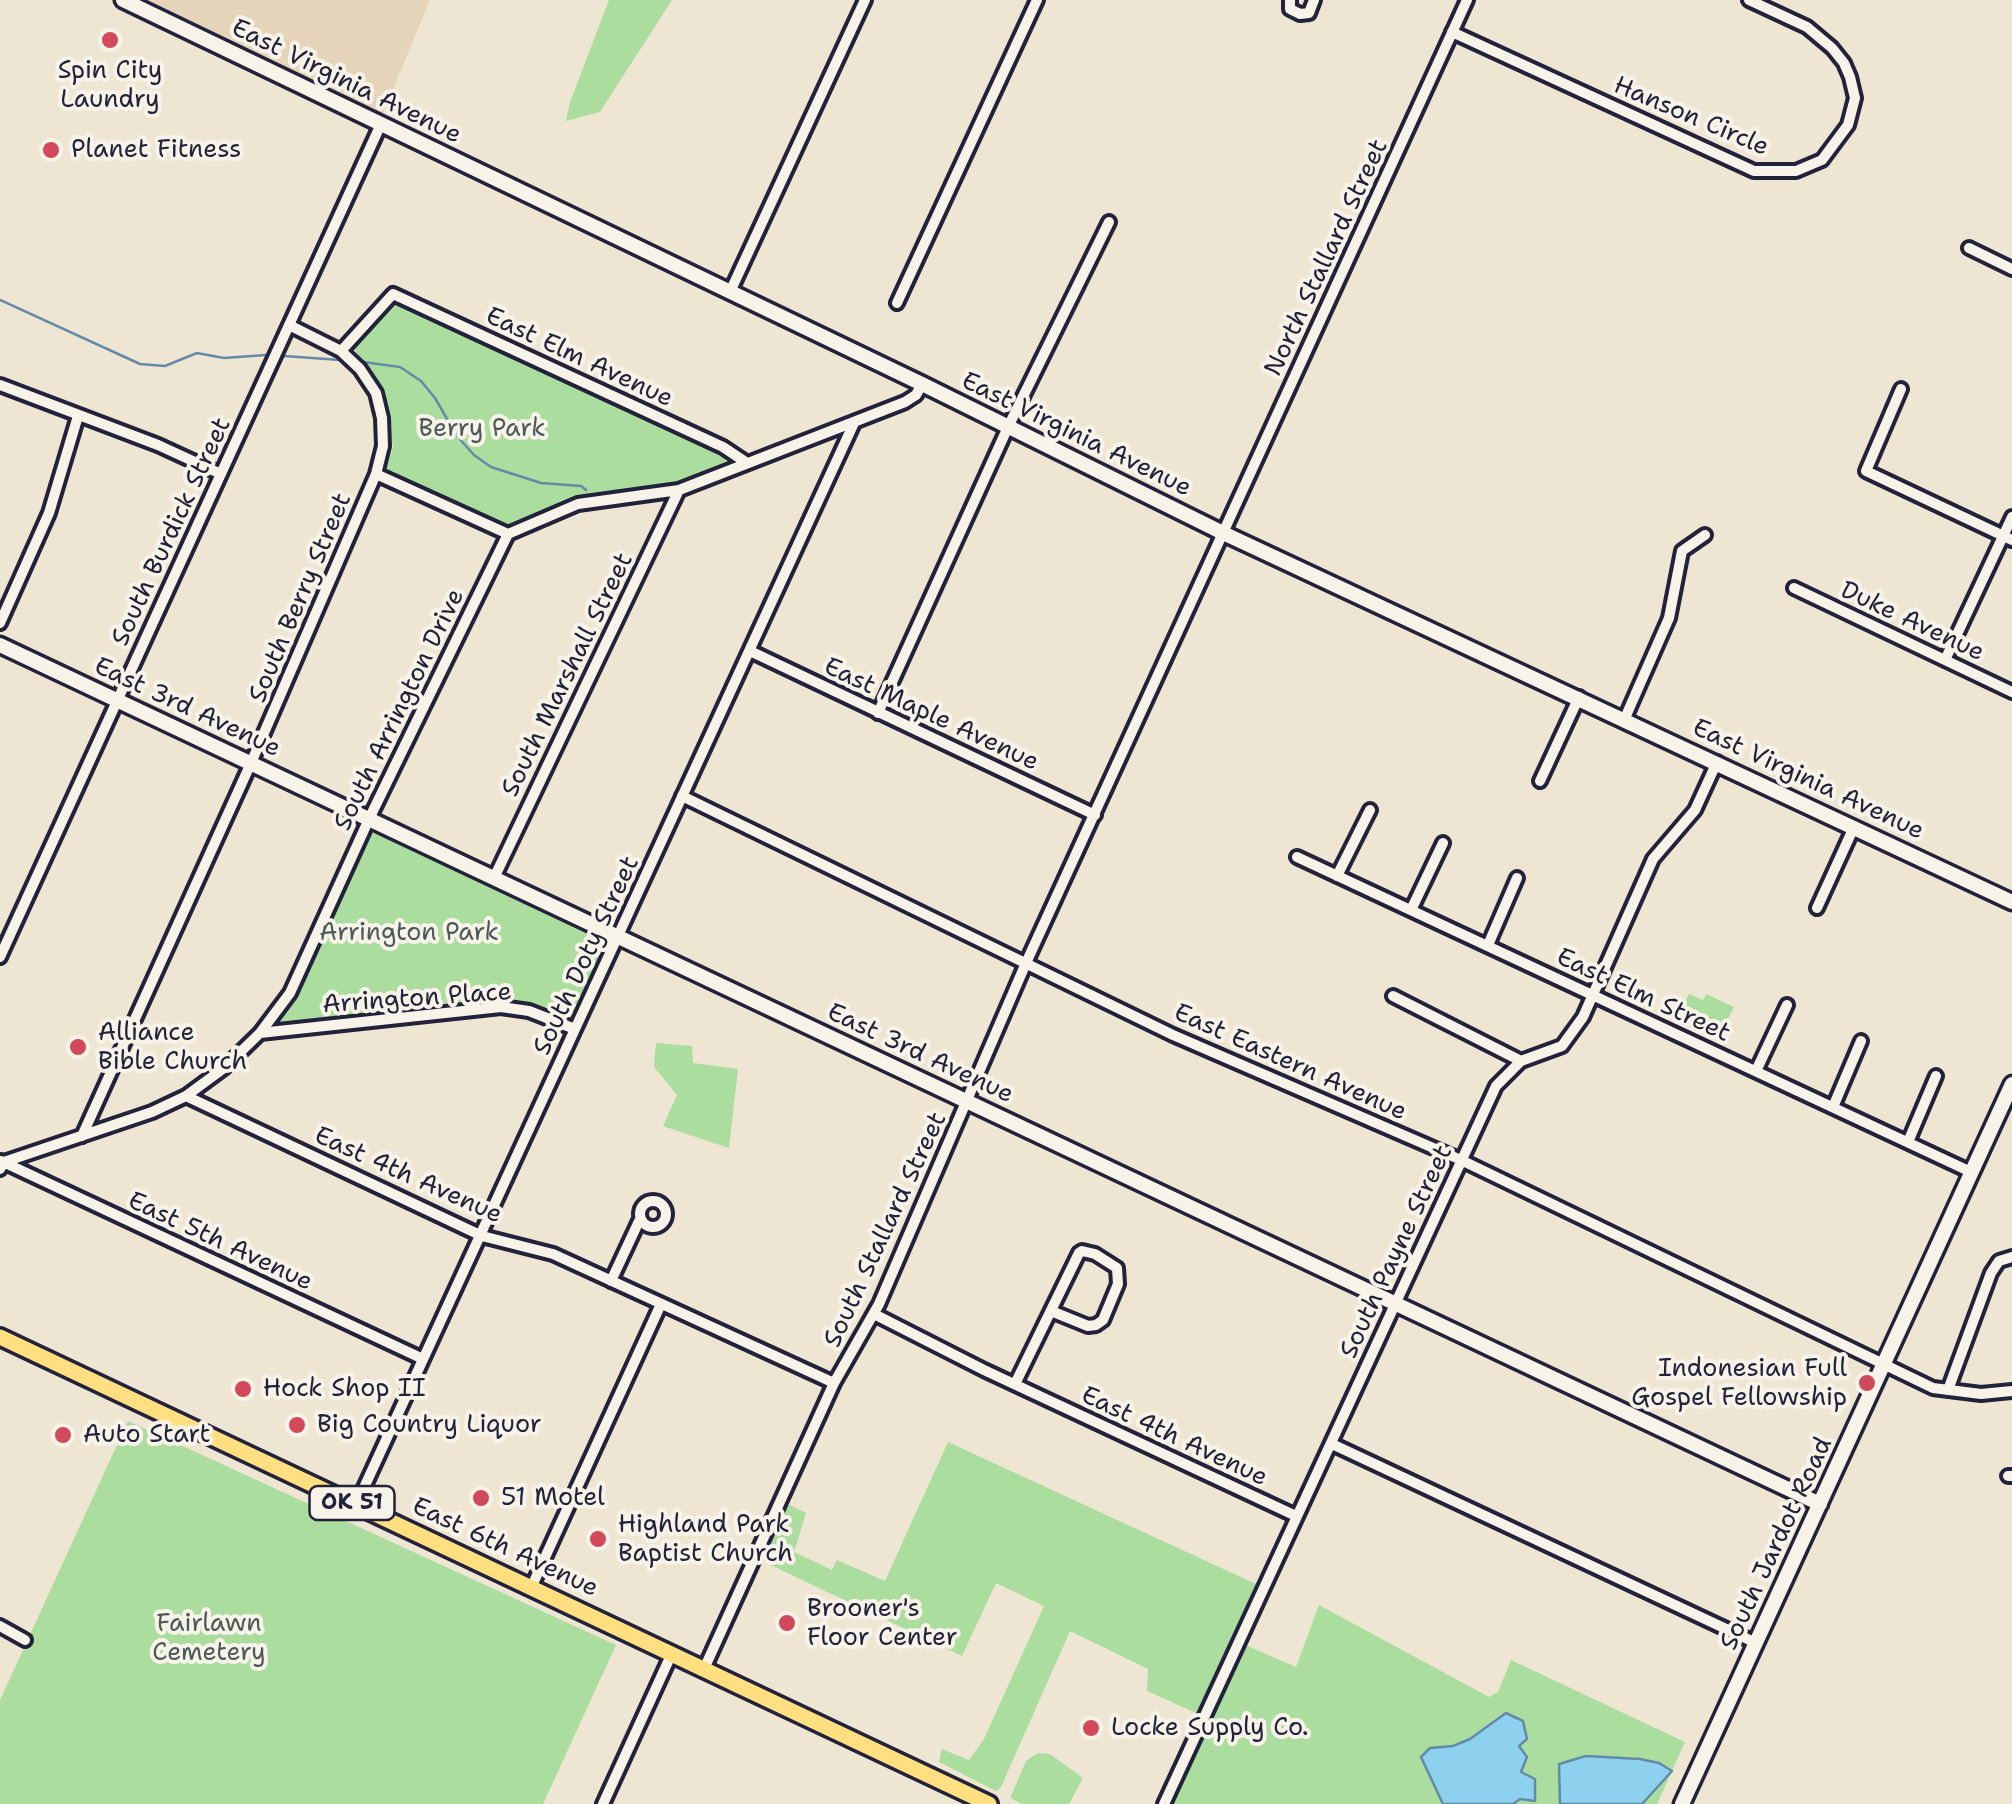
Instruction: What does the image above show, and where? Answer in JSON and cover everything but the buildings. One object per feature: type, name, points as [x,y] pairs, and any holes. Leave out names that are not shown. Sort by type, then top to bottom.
[{"type":"main road","name":"East 6th Avenue","points":[[0,1337],[989,1804]]},
{"type":"street","name":"East Virginia Avenue","points":[[123,0],[1224,533],[2012,902]]},
{"type":"street","points":[[730,292],[865,0]]},
{"type":"street","points":[[898,303],[1037,0]]},
{"type":"street","points":[[1290,0],[1290,9],[1300,14],[1309,13],[1314,0]]},
{"type":"street","name":"North Stallard Street","points":[[1224,533],[1467,0]]},
{"type":"street","name":"Hanson Circle","points":[[1452,32],[1754,171],[1796,171],[1822,160],[1848,125],[1855,98],[1850,77],[1844,62],[1808,27],[1749,0]]},
{"type":"street","name":"South Burdick Street","points":[[0,956],[381,124]]},
{"type":"street","points":[[878,713],[1008,427],[1109,222]]},
{"type":"street","points":[[1969,248],[2012,269]]},
{"type":"street","name":"East Elm Avenue","points":[[341,351],[393,294],[723,447],[747,463]]},
{"type":"street","name":"South Berry Street","points":[[82,1136],[251,763],[376,474],[383,446],[376,393],[360,369],[341,351],[289,325]]},
{"type":"street","points":[[376,474],[508,534],[578,504],[680,490],[906,402],[922,384]]},
{"type":"street","points":[[0,385],[158,445],[220,474]]},
{"type":"street","points":[[1902,390],[1866,470],[2008,538]]},
{"type":"street","points":[[0,623],[49,513],[78,416]]},
{"type":"street","name":"South Doty Street","points":[[356,1505],[854,423]]},
{"type":"street","name":"South Marshall Street","points":[[494,878],[680,490]]},
{"type":"street","points":[[1945,660],[2008,538],[2012,516]]},
{"type":"street","name":"South Stallard Street","points":[[704,1669],[834,1384],[874,1314],[1026,963],[1224,533]]},
{"type":"street","name":"South Arrington Drive","points":[[1,1164],[152,1112],[186,1096],[224,1068],[260,1033],[290,993],[368,819],[508,534]]},
{"type":"street","points":[[1625,718],[1669,618],[1682,551],[1705,534]]},
{"type":"street","name":"Duke Avenue","points":[[1794,588],[2012,692]]},
{"type":"street","name":"East 3rd Avenue","points":[[0,645],[1820,1504]]},
{"type":"street","name":"East Maple Avenue","points":[[750,651],[1096,816]]},
{"type":"street","points":[[1540,782],[1579,696]]},
{"type":"street","name":"South Payne Street","points":[[1164,1804],[1496,1086],[1521,1060],[1562,1046],[1583,1017],[1653,858],[1696,810],[1718,762]]},
{"type":"street","name":"East Eastern Avenue","points":[[682,796],[1173,1035],[1461,1160],[1933,1388],[1981,1394],[2012,1391]]},
{"type":"street","points":[[1337,876],[1370,810]]},
{"type":"street","points":[[1817,908],[1854,827]]},
{"type":"street","points":[[1411,910],[1443,843]]},
{"type":"street","name":"East Elm Street","points":[[1297,857],[1971,1172]]},
{"type":"street","points":[[1488,946],[1517,878]]},
{"type":"street","points":[[1393,996],[1521,1060]]},
{"type":"street","points":[[1756,1070],[1787,1005]]},
{"type":"street","name":"Arrington Place","points":[[260,1033],[501,1007],[529,1011],[575,1029]]},
{"type":"street","points":[[1832,1106],[1861,1041]]},
{"type":"street","points":[[1908,1142],[1936,1076]]},
{"type":"street","name":"South Jardot Road","points":[[1682,1804],[2012,1084]]},
{"type":"street","name":"East 4th Avenue","points":[[186,1096],[482,1236],[554,1254],[834,1384]]},
{"type":"street","name":"East 5th Avenue","points":[[1,1164],[424,1359]]},
{"type":"street","points":[[611,1281],[639,1221]]},
{"type":"street","points":[[1015,1384],[1051,1311],[1082,1250],[1117,1268],[1118,1284],[1103,1320],[1088,1326],[1051,1311]]},
{"type":"street","points":[[1948,1390],[1991,1273],[2000,1261],[2012,1257]]},
{"type":"street","points":[[531,1588],[661,1304]]},
{"type":"street","name":"East 4th Avenue","points":[[874,1314],[1296,1516]]},
{"type":"street","points":[[1332,1444],[1756,1643]]},
{"type":"street","points":[[0,1626],[25,1640]]},
{"type":"street","points":[[603,1804],[672,1654]]},
{"type":"shaded area","points":[[139,0],[430,0],[382,116]]},
{"type":"green space","points":[[609,0],[672,0],[600,112],[566,121],[570,102]]},
{"type":"green space","name":"Berry Park","points":[[392,302],[722,450],[741,465],[679,486],[575,501],[509,528],[386,471],[393,447],[382,388],[353,347]]},
{"type":"green space","name":"Arrington Park","points":[[379,833],[608,940],[575,1015],[564,1020],[531,1006],[501,1002],[279,1023],[370,834]]},
{"type":"green space","points":[[1689,994],[1703,1000],[1706,994],[1734,1007],[1722,1031],[1695,1018],[1698,1011],[1684,1005]]},
{"type":"green space","points":[[656,1043],[692,1046],[693,1063],[738,1069],[729,1148],[663,1126],[677,1095],[654,1067]]},
{"type":"green space","name":"Fairlawn Cemetery","points":[[128,1421],[616,1645],[543,1804],[0,1804],[0,1700]]},
{"type":"green space","points":[[948,1442],[1256,1584],[1196,1713],[1147,1691],[1148,1669],[1070,1631],[1001,1787],[996,1791],[939,1762],[942,1749],[969,1760],[984,1739],[1044,1606],[996,1583],[962,1656],[760,1560],[783,1509],[790,1505],[806,1513],[794,1552],[832,1570],[837,1560],[885,1581]]},
{"type":"green space","points":[[1319,1605],[1489,1697],[1498,1692],[1511,1660],[1685,1742],[1657,1804],[1171,1804],[1245,1645],[1296,1667]]},
{"type":"green space","points":[[1038,1753],[1050,1754],[1083,1778],[1069,1804],[1023,1804],[1010,1798],[1026,1761]]},
{"type":"water","points":[[1506,1713],[1523,1721],[1527,1739],[1519,1746],[1527,1757],[1521,1772],[1535,1779],[1535,1801],[1443,1804],[1421,1757],[1430,1748],[1453,1746],[1470,1739]]},
{"type":"water","points":[[1586,1756],[1640,1759],[1672,1771],[1642,1804],[1560,1804],[1559,1764]]},
{"type":"waterway","points":[[0,300],[140,364],[165,366],[197,353],[224,358],[266,355]]},
{"type":"waterway","points":[[284,356],[340,360]]},
{"type":"waterway","points":[[363,362],[400,367],[421,381],[457,436],[491,467],[541,483],[581,486],[586,490]]},
{"type":"place","name":"Spin City Laundry","points":[[110,40]]},
{"type":"place","name":"Planet Fitness","points":[[51,150]]},
{"type":"place","name":"Alliance Bible Church","points":[[78,1047]]},
{"type":"place","name":"Indonesian Full Gospel Fellowship","points":[[1867,1383]]},
{"type":"place","name":"Hock Shop II","points":[[243,1389]]},
{"type":"place","name":"Big Country Liquor","points":[[297,1425]]},
{"type":"place","name":"Auto Start","points":[[63,1435]]},
{"type":"place","name":"51 Motel","points":[[481,1498]]},
{"type":"place","name":"Highland Park Baptist Church","points":[[598,1539]]},
{"type":"place","name":"Brooner's Floor Center","points":[[787,1623]]},
{"type":"place","name":"Locke Supply Co.","points":[[1091,1728]]}]
